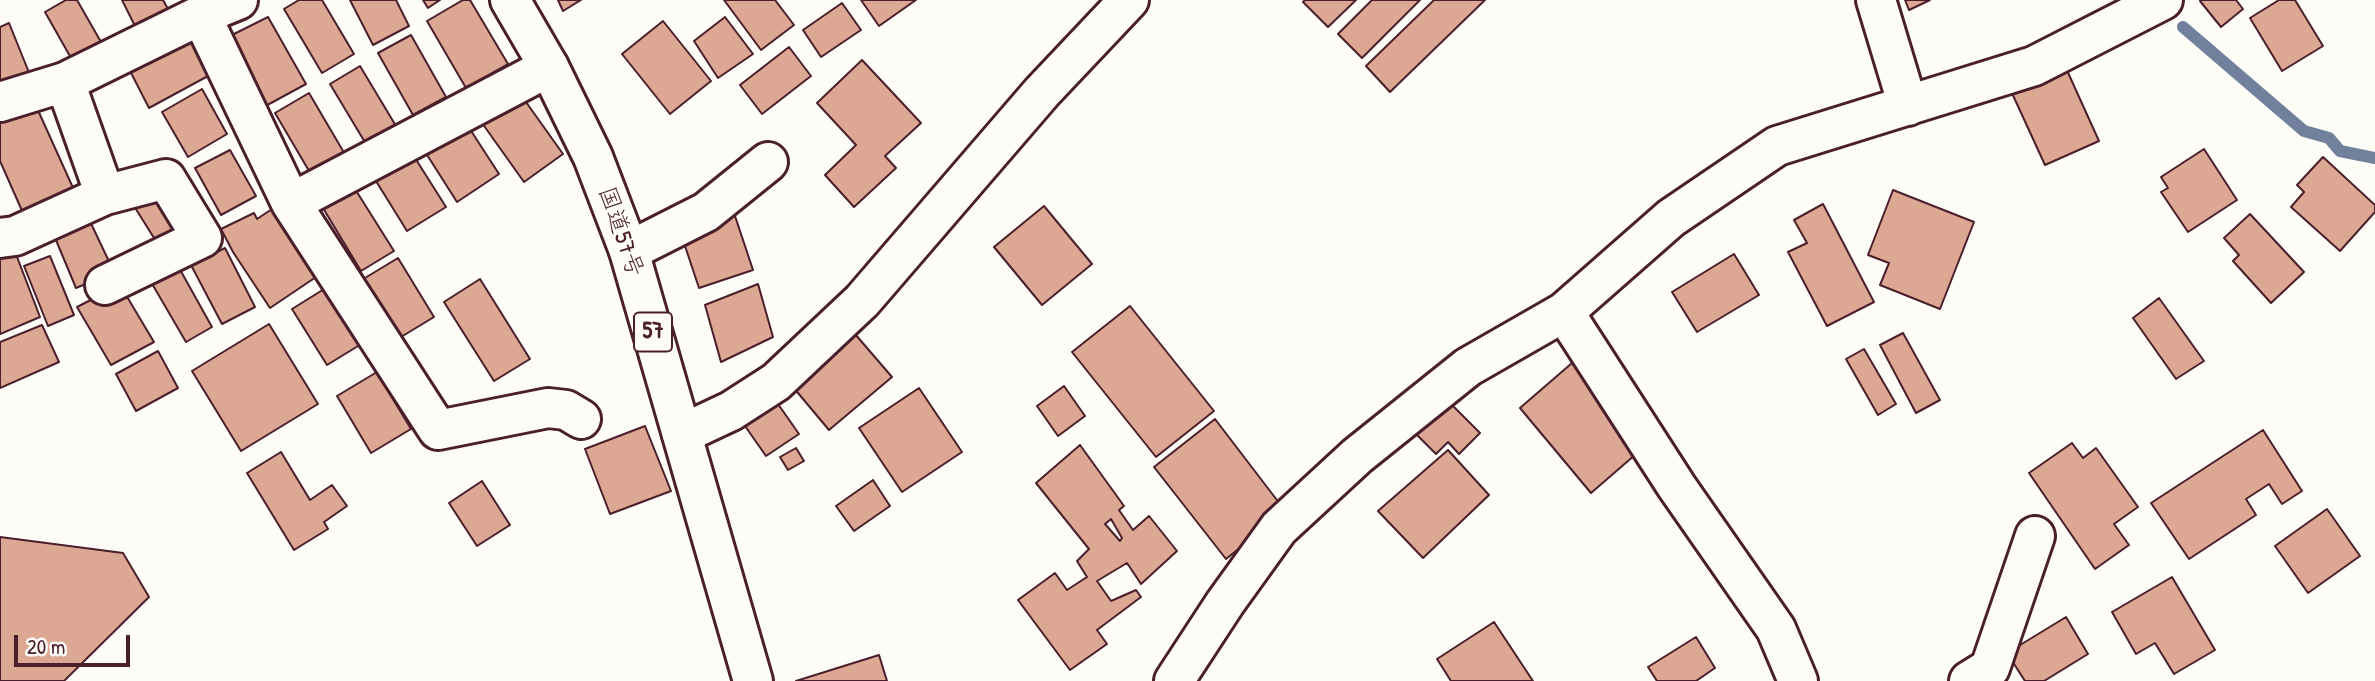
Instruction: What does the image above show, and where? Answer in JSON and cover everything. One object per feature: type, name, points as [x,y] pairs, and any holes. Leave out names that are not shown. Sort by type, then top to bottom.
[{"type":"main road","points":[[0,102],[65,82],[201,15],[238,0]]},
{"type":"main road","name":"国道57号","points":[[510,0],[549,67],[593,157],[629,251],[753,681]]},
{"type":"main road","points":[[682,434],[731,411],[776,382],[862,301],[1042,93],[1129,0]]},
{"type":"main road","points":[[1877,0],[1909,106]]},
{"type":"main road","points":[[1174,681],[1279,528],[1356,456],[1468,367],[1564,312],[1671,218],[1777,146],[2034,66],[2163,0]]},
{"type":"main road","points":[[201,15],[291,203],[438,430],[548,408],[566,410],[581,419]]},
{"type":"main road","points":[[291,203],[549,67]]},
{"type":"main road","points":[[65,82],[105,195]]},
{"type":"main road","points":[[629,251],[706,212],[768,162]]},
{"type":"main road","points":[[0,239],[16,236],[105,195],[166,179],[202,239],[105,285]]},
{"type":"main road","points":[[1564,312],[1677,487],[1776,629],[1798,681]]},
{"type":"main road","points":[[1969,681],[1990,668],[2035,536]]},
{"type":"building","points":[[66,0],[77,0],[101,42],[71,58],[45,12]]},
{"type":"building","points":[[122,0],[163,0],[168,9],[135,26]]},
{"type":"building","points":[[299,0],[322,0],[354,54],[322,73],[284,9]]},
{"type":"building","points":[[350,0],[396,0],[409,26],[373,45]]},
{"type":"building","points":[[423,0],[440,0],[428,8]]},
{"type":"building","points":[[463,0],[470,0],[508,64],[466,88],[427,21]]},
{"type":"building","points":[[558,0],[581,0],[563,11]]},
{"type":"building","points":[[724,0],[775,0],[794,25],[761,50]]},
{"type":"building","points":[[861,0],[916,0],[879,26]]},
{"type":"building","points":[[1356,0],[1328,27],[1303,2]]},
{"type":"building","points":[[1372,0],[1420,0],[1362,58],[1338,34]]},
{"type":"building","points":[[1434,0],[1485,0],[1390,92],[1366,66]]},
{"type":"building","points":[[1905,0],[1930,0],[1909,10]]},
{"type":"building","points":[[2236,0],[2243,9],[2221,27],[2200,1]]},
{"type":"building","points":[[2279,0],[2295,0],[2323,46],[2282,71],[2250,18]]},
{"type":"building","points":[[842,3],[861,30],[821,57],[803,30]]},
{"type":"building","points":[[268,17],[306,84],[260,109],[222,40]]},
{"type":"building","points":[[725,17],[753,54],[718,78],[694,41]]},
{"type":"building","points":[[663,21],[711,81],[670,114],[622,54]]},
{"type":"building","points":[[9,23],[30,75],[0,87],[0,27]]},
{"type":"building","points":[[187,35],[208,76],[149,108],[127,65]]},
{"type":"building","points":[[411,35],[446,97],[413,115],[378,53]]},
{"type":"building","points":[[789,47],[811,76],[762,114],[740,85]]},
{"type":"building","points":[[862,60],[921,123],[885,156],[896,168],[854,207],[825,175],[856,145],[817,103]]},
{"type":"building","points":[[360,66],[399,131],[369,149],[330,84]]},
{"type":"building","points":[[2065,66],[2099,141],[2045,165],[2011,91]]},
{"type":"building","points":[[202,89],[227,134],[188,157],[162,112]]},
{"type":"building","points":[[309,93],[346,156],[312,176],[275,113]]},
{"type":"building","points":[[521,95],[563,154],[524,182],[482,123]]},
{"type":"building","points":[[32,97],[74,190],[23,213],[0,161],[0,112]]},
{"type":"building","points":[[464,120],[499,174],[457,202],[422,147]]},
{"type":"building","points":[[2204,149],[2237,200],[2188,232],[2161,192],[2168,188],[2161,177]]},
{"type":"building","points":[[230,150],[256,196],[221,215],[195,168]]},
{"type":"building","points":[[410,150],[446,207],[407,231],[371,173]]},
{"type":"building","points":[[2323,157],[2375,205],[2375,212],[2340,251],[2291,207],[2304,192],[2297,185]]},
{"type":"building","points":[[161,188],[192,237],[164,254],[134,206]]},
{"type":"building","points":[[355,189],[394,251],[361,271],[323,208]]},
{"type":"building","points":[[1893,190],[1974,222],[1940,309],[1880,285],[1889,263],[1868,255]]},
{"type":"building","points":[[1823,204],[1874,302],[1827,326],[1788,252],[1807,243],[1794,220]]},
{"type":"building","points":[[278,205],[322,273],[270,308],[221,229],[254,213],[257,219]]},
{"type":"building","points":[[1044,206],[1092,264],[1042,305],[994,247]]},
{"type":"building","points":[[2250,214],[2304,272],[2271,303],[2233,261],[2239,255],[2224,238]]},
{"type":"building","points":[[87,215],[114,272],[76,288],[53,233]]},
{"type":"building","points":[[735,216],[753,270],[699,288],[681,234]]},
{"type":"building","points":[[225,248],[255,307],[222,324],[191,265]]},
{"type":"building","points":[[14,249],[40,317],[0,334],[0,252]]},
{"type":"building","points":[[1734,254],[1759,295],[1697,332],[1672,292]]},
{"type":"building","points":[[50,256],[74,315],[48,326],[24,266]]},
{"type":"building","points":[[398,258],[434,317],[396,340],[360,281]]},
{"type":"building","points":[[178,266],[212,327],[186,342],[151,282]]},
{"type":"building","points":[[480,279],[530,359],[494,381],[444,302]]},
{"type":"building","points":[[758,284],[773,337],[721,362],[705,305]]},
{"type":"building","points":[[120,285],[154,342],[111,365],[77,307]]},
{"type":"building","points":[[329,286],[363,343],[327,365],[292,309]]},
{"type":"building","points":[[2159,298],[2204,361],[2176,379],[2133,318]]},
{"type":"building","points":[[1130,306],[1214,411],[1156,457],[1072,352]]},
{"type":"building","points":[[269,324],[318,404],[241,451],[192,371]]},
{"type":"building","points":[[42,325],[59,362],[0,388],[0,342]]},
{"type":"building","points":[[1903,333],[1940,400],[1916,413],[1880,345]]},
{"type":"building","points":[[855,334],[892,377],[829,430],[793,387]]},
{"type":"building","points":[[1864,349],[1896,404],[1878,415],[1846,359]]},
{"type":"building","points":[[158,351],[178,388],[136,411],[116,374]]},
{"type":"building","points":[[1572,363],[1643,448],[1591,493],[1520,408]]},
{"type":"building","points":[[377,372],[411,429],[371,453],[337,396]]},
{"type":"building","points":[[1064,386],[1085,416],[1058,436],[1037,406]]},
{"type":"building","points":[[919,388],[962,452],[902,492],[859,428]]},
{"type":"building","points":[[1443,396],[1480,433],[1459,454],[1448,442],[1436,454],[1412,430]]},
{"type":"building","points":[[778,404],[799,434],[766,456],[745,426]]},
{"type":"building","points":[[1215,419],[1283,508],[1226,559],[1154,467]]},
{"type":"building","points":[[645,426],[671,491],[610,514],[585,449]]},
{"type":"building","points":[[2263,430],[2302,491],[2282,504],[2269,484],[2246,499],[2256,515],[2189,559],[2151,503]]},
{"type":"building","points":[[2072,443],[2083,458],[2096,448],[2138,507],[2114,524],[2129,545],[2095,569],[2029,473]]},
{"type":"building","points":[[1080,445],[1124,506],[1119,510],[1133,530],[1149,516],[1177,551],[1141,584],[1127,563],[1097,581],[1111,601],[1136,590],[1141,597],[1097,630],[1107,644],[1070,670],[1018,600],[1055,573],[1067,590],[1087,577],[1077,561],[1089,549],[1036,483]],"holes":[[[1111,519],[1122,538],[1120,541],[1105,524]]]},
{"type":"building","points":[[796,448],[804,461],[788,470],[780,457]]},
{"type":"building","points":[[1448,450],[1489,495],[1423,558],[1378,511]]},
{"type":"building","points":[[281,452],[310,500],[332,485],[347,506],[324,522],[328,529],[294,550],[247,473]]},
{"type":"building","points":[[873,480],[890,506],[854,531],[836,506]]},
{"type":"building","points":[[482,481],[510,525],[477,546],[449,503]]},
{"type":"building","points":[[2327,509],[2360,556],[2308,593],[2275,546]]},
{"type":"building","points":[[0,537],[123,553],[149,597],[64,681],[0,681]]},
{"type":"building","points":[[2172,577],[2215,650],[2174,674],[2155,643],[2136,654],[2112,612]]},
{"type":"building","points":[[2066,617],[2088,654],[2044,681],[2025,681],[2007,653]]},
{"type":"building","points":[[1494,622],[1533,681],[1451,681],[1437,659]]},
{"type":"building","points":[[1696,637],[1715,668],[1696,681],[1657,681],[1648,667]]},
{"type":"building","points":[[879,655],[887,681],[796,681]]},
{"type":"waterway","points":[[2183,27],[2304,131],[2329,138],[2340,151],[2375,158]]}]
